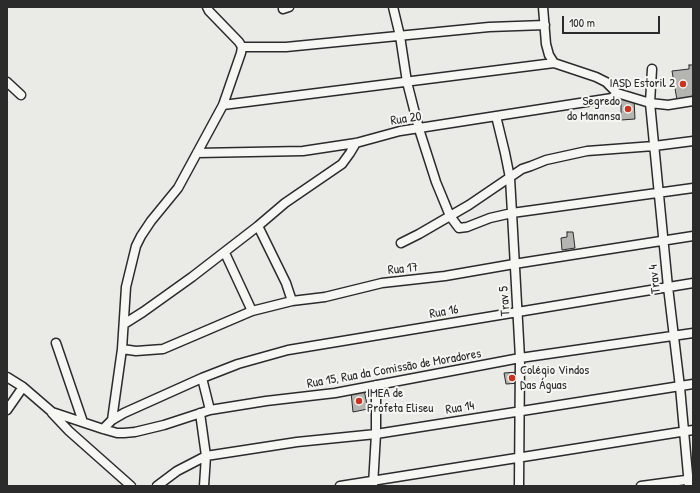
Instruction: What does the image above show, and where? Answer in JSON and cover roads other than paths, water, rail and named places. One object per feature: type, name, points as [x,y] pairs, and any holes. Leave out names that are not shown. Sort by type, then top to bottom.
[{"type":"street","points":[[112,420],[122,349],[126,287],[136,246],[151,221],[178,188],[223,105],[242,47],[207,7]]},
{"type":"street","points":[[393,7],[400,36],[407,82],[419,129],[436,182],[450,216],[457,226],[463,228],[490,218],[512,213],[693,188]]},
{"type":"street","points":[[543,7],[546,44],[549,56],[554,63]]},
{"type":"street","points":[[242,47],[286,47],[400,36],[416,33],[489,27],[545,25]]},
{"type":"street","points":[[223,105],[554,63],[596,77],[606,82],[617,93],[650,104],[668,105],[693,102]]},
{"type":"street","name":"Trav 4","points":[[652,69],[650,104],[668,287],[690,482]]},
{"type":"street","points":[[7,82],[20,95]]},
{"type":"street","name":"Rua 20","points":[[197,153],[303,151],[356,143],[385,134],[612,98],[617,93]]},
{"type":"street","name":"Trav 5","points":[[496,116],[510,178],[520,358],[519,486]]},
{"type":"street","points":[[401,243],[469,206],[522,169],[587,151],[654,146],[693,141]]},
{"type":"street","points":[[124,324],[167,296],[225,253],[285,202],[342,164],[356,143]]},
{"type":"street","points":[[258,226],[286,283],[292,301]]},
{"type":"street","name":"Rua 17","points":[[122,349],[136,351],[163,349],[252,311],[292,301],[325,297],[382,283],[445,276],[693,236]]},
{"type":"street","points":[[225,253],[252,311]]},
{"type":"street","name":"Rua 16","points":[[102,429],[112,420],[139,405],[202,378],[238,364],[288,350],[693,283]]},
{"type":"street","name":"Rua 15, Rua da Comissão de Moradores","points":[[52,412],[102,429],[117,432],[134,432],[210,410],[266,401],[334,394],[520,358],[674,337],[693,333]]},
{"type":"street","points":[[56,343],[83,422]]},
{"type":"street","points":[[7,378],[23,387],[52,412],[69,431],[131,486]]},
{"type":"street","points":[[202,378],[210,410]]},
{"type":"street","name":"Rua 14","points":[[157,486],[177,471],[206,456],[297,442],[376,434],[693,384]]},
{"type":"street","points":[[373,483],[376,434],[376,385]]},
{"type":"street","points":[[7,410],[23,387]]},
{"type":"street","points":[[200,412],[206,456],[204,486]]},
{"type":"street","points":[[340,486],[373,483],[693,430]]},
{"type":"street","points":[[641,486],[690,482]]},
{"type":"place","name":"IASD Estoril 2","points":[[683,84]]},
{"type":"place","name":"Segredo do Manansa","points":[[628,109]]},
{"type":"place","name":"Colégio Vindos Das Águas","points":[[512,378]]},
{"type":"place","name":"IMEA de Profeta Eliseu","points":[[359,401]]}]
